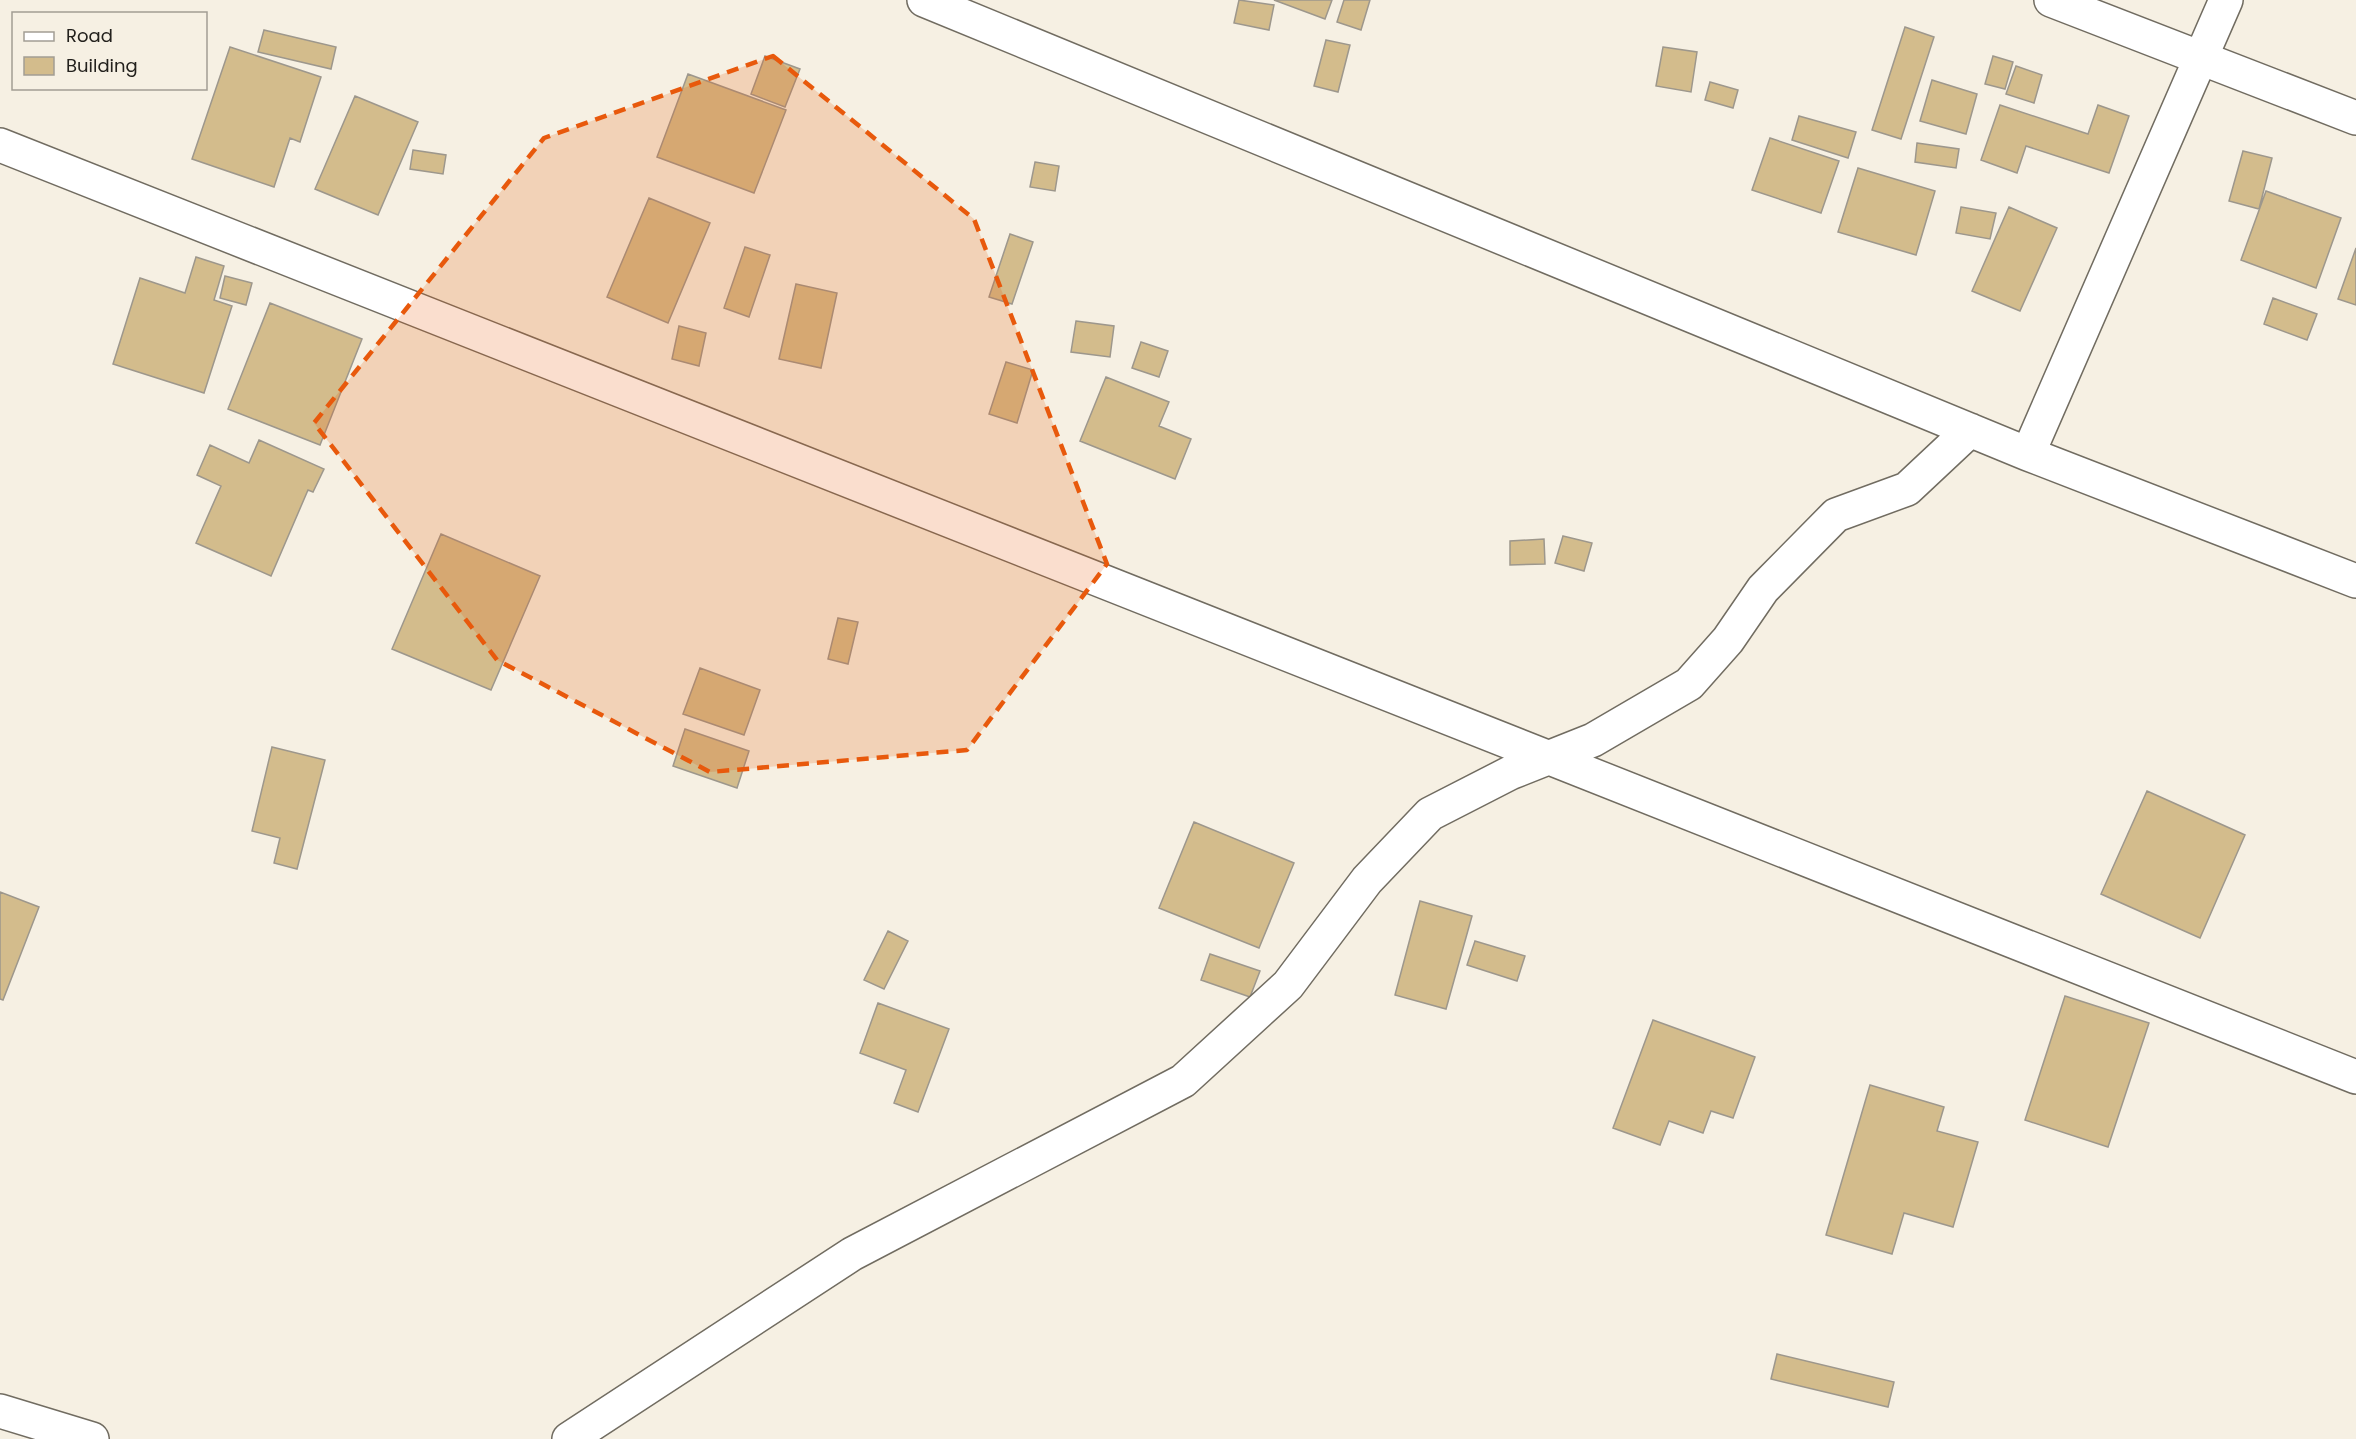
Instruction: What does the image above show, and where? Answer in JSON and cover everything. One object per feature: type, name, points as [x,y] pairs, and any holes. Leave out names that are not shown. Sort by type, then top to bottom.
[{"type":"street","points":[[2050,0],[2356,118]]},
{"type":"street","points":[[2028,454],[2226,0]]},
{"type":"street","points":[[929,1],[2028,454],[2356,581]]},
{"type":"street","points":[[0,145],[2356,1077]]},
{"type":"street","points":[[569,1439],[852,1254],[1183,1081],[1288,985],[1367,880],[1430,814],[1510,773],[1593,740],[1689,684],[1728,640],[1763,589],[1836,515],[1907,489],[1970,430]]},
{"type":"street","points":[[0,1411],[92,1439]]},
{"type":"highlighted area","points":[[773,56],[974,219],[1107,564],[967,750],[710,772],[497,660],[314,423],[544,138]]},
{"type":"building","points":[[1239,0],[1274,5],[1269,30],[1234,23]]},
{"type":"building","points":[[1274,0],[1332,0],[1325,19]]},
{"type":"building","points":[[1344,0],[1370,0],[1361,30],[1337,22]]},
{"type":"building","points":[[1905,27],[1934,37],[1901,139],[1872,130]]},
{"type":"building","points":[[264,30],[336,47],[331,69],[258,52]]},
{"type":"building","points":[[1326,40],[1350,45],[1338,92],[1314,86]]},
{"type":"building","points":[[230,47],[321,77],[300,142],[290,138],[274,187],[192,159]]},
{"type":"building","points":[[1663,47],[1697,52],[1691,92],[1656,86]]},
{"type":"building","points":[[765,56],[800,69],[785,107],[751,94]]},
{"type":"building","points":[[1993,56],[2013,62],[2005,89],[1985,84]]},
{"type":"building","points":[[2016,66],[2042,75],[2034,103],[2006,94]]},
{"type":"building","points":[[688,74],[786,110],[754,193],[657,157]]},
{"type":"building","points":[[1932,80],[1977,94],[1966,134],[1920,121]]},
{"type":"building","points":[[1710,82],[1738,90],[1733,108],[1705,100]]},
{"type":"building","points":[[355,96],[418,122],[378,215],[315,189]]},
{"type":"building","points":[[2000,105],[2088,134],[2098,105],[2129,116],[2109,173],[2026,146],[2017,173],[1981,160]]},
{"type":"building","points":[[1799,116],[1856,132],[1848,158],[1792,140]]},
{"type":"building","points":[[1770,138],[1839,161],[1821,213],[1752,190]]},
{"type":"building","points":[[1917,143],[1959,149],[1956,168],[1915,162]]},
{"type":"building","points":[[413,150],[446,155],[443,174],[410,169]]},
{"type":"building","points":[[2243,151],[2272,158],[2259,209],[2229,201]]},
{"type":"building","points":[[1035,162],[1059,166],[1055,191],[1030,187]]},
{"type":"building","points":[[1858,168],[1935,191],[1916,255],[1838,232]]},
{"type":"building","points":[[2266,191],[2341,218],[2316,288],[2241,260]]},
{"type":"building","points":[[649,198],[710,223],[668,323],[607,297]]},
{"type":"building","points":[[1961,207],[1996,213],[1990,239],[1956,233]]},
{"type":"building","points":[[2009,207],[2057,228],[2020,311],[1972,291]]},
{"type":"building","points":[[1010,234],[1033,242],[1012,304],[989,297]]},
{"type":"building","points":[[745,247],[770,255],[749,317],[724,308]]},
{"type":"building","points":[[2356,248],[2356,305],[2338,299]]},
{"type":"building","points":[[196,257],[224,266],[214,300],[232,306],[204,393],[113,364],[140,278],[185,293]]},
{"type":"building","points":[[225,276],[252,283],[246,305],[220,298]]},
{"type":"building","points":[[796,284],[837,293],[821,368],[779,359]]},
{"type":"building","points":[[2273,298],[2317,314],[2307,340],[2264,324]]},
{"type":"building","points":[[270,303],[362,339],[320,445],[228,409]]},
{"type":"building","points":[[1076,321],[1114,326],[1110,357],[1071,352]]},
{"type":"building","points":[[679,326],[706,333],[699,366],[672,359]]},
{"type":"building","points":[[1141,342],[1168,351],[1159,377],[1132,368]]},
{"type":"building","points":[[1006,362],[1033,370],[1017,423],[989,414]]},
{"type":"building","points":[[1106,377],[1169,402],[1159,426],[1191,439],[1175,479],[1080,441]]},
{"type":"building","points":[[259,440],[324,469],[313,492],[308,490],[271,576],[196,543],[221,486],[197,475],[210,445],[249,463]]},
{"type":"building","points":[[441,534],[540,576],[491,690],[392,649]]},
{"type":"building","points":[[1563,536],[1592,543],[1584,571],[1555,563]]},
{"type":"building","points":[[1544,539],[1545,564],[1510,565],[1510,541]]},
{"type":"building","points":[[838,618],[858,622],[848,664],[828,659]]},
{"type":"building","points":[[700,668],[760,690],[744,735],[683,714]]},
{"type":"building","points":[[685,729],[749,751],[737,788],[673,766]]},
{"type":"building","points":[[272,747],[325,760],[297,869],[274,863],[280,838],[252,831]]},
{"type":"building","points":[[2147,791],[2245,835],[2200,938],[2101,894]]},
{"type":"building","points":[[1194,822],[1294,863],[1259,948],[1159,908]]},
{"type":"building","points":[[0,892],[39,907],[3,1000],[0,999]]},
{"type":"building","points":[[1420,901],[1472,916],[1446,1009],[1395,995]]},
{"type":"building","points":[[888,931],[908,941],[884,989],[864,980]]},
{"type":"building","points":[[1475,941],[1525,956],[1517,981],[1467,965]]},
{"type":"building","points":[[1210,954],[1260,971],[1250,997],[1201,980]]},
{"type":"building","points":[[2065,996],[2149,1023],[2108,1147],[2025,1120]]},
{"type":"building","points":[[878,1003],[949,1029],[918,1112],[894,1103],[906,1070],[860,1053]]},
{"type":"building","points":[[1653,1020],[1755,1057],[1733,1118],[1711,1111],[1703,1133],[1669,1121],[1660,1145],[1613,1128]]},
{"type":"building","points":[[1870,1085],[1944,1107],[1937,1131],[1978,1142],[1953,1227],[1904,1213],[1892,1254],[1826,1235]]},
{"type":"building","points":[[1777,1354],[1894,1382],[1888,1407],[1771,1379]]}]
